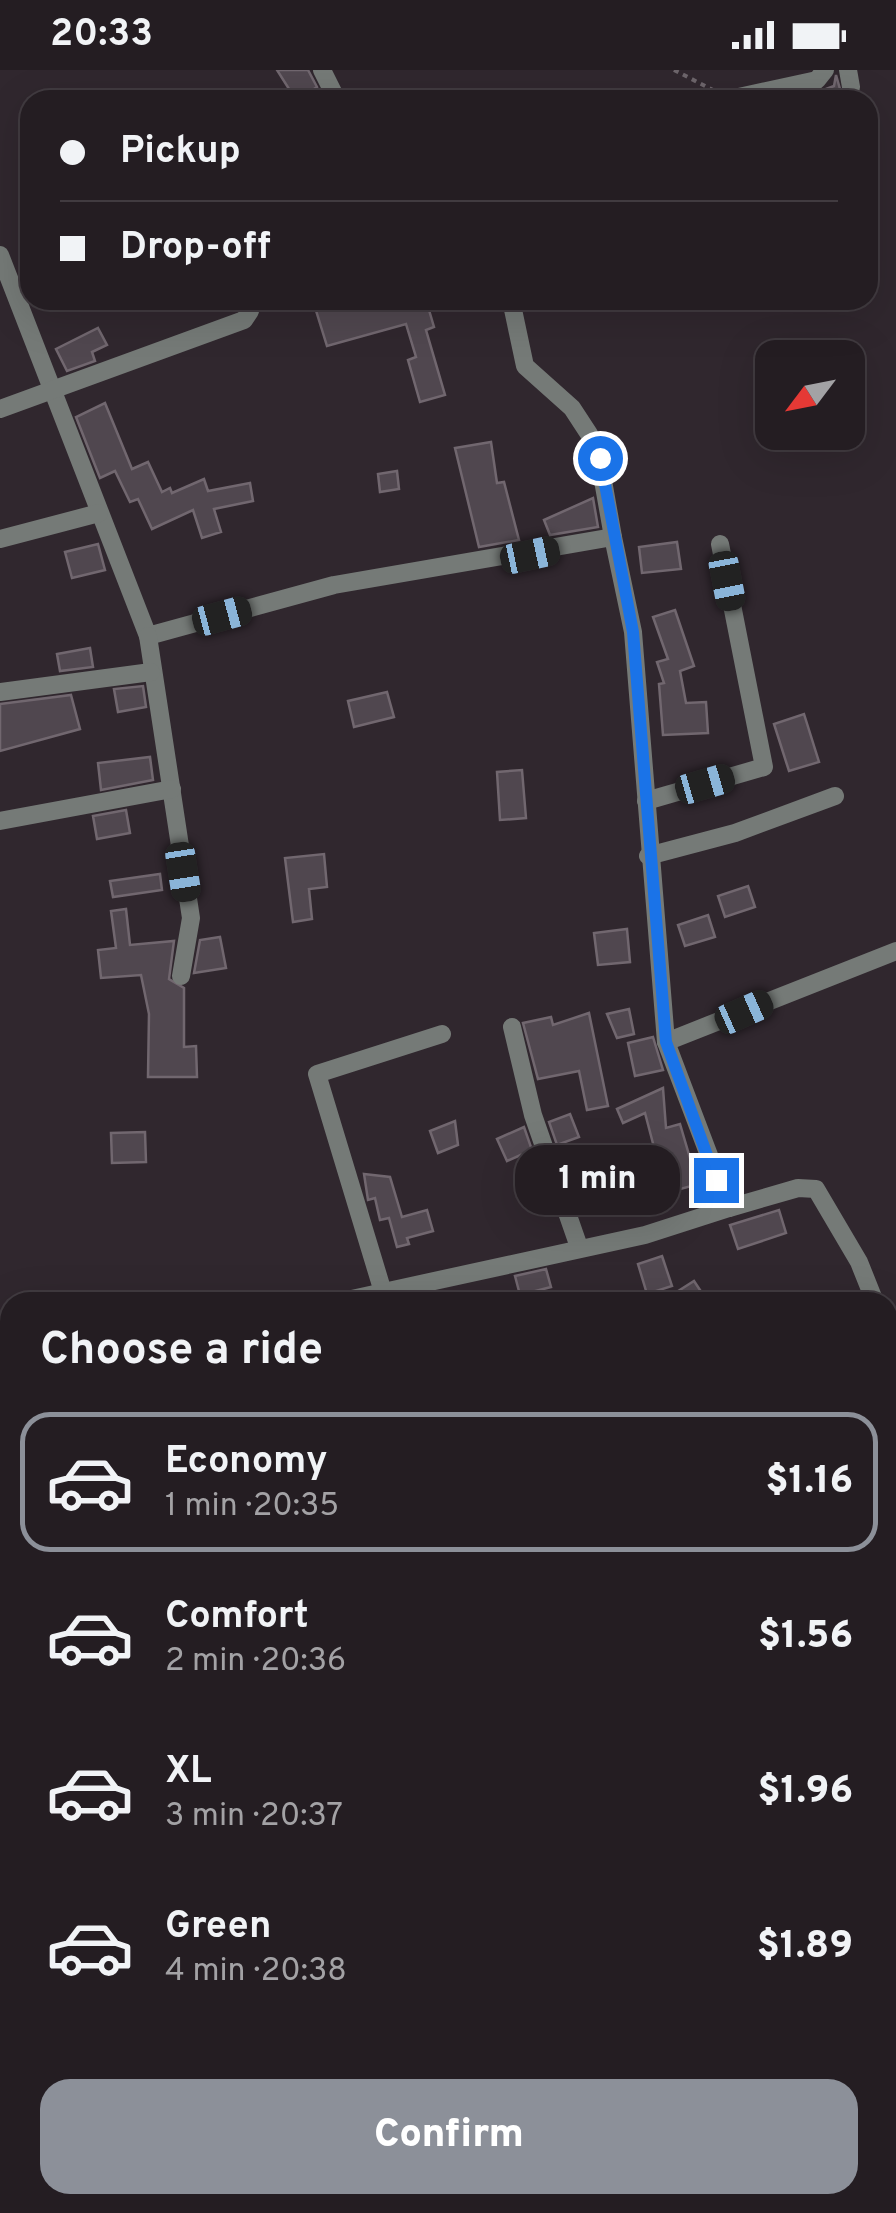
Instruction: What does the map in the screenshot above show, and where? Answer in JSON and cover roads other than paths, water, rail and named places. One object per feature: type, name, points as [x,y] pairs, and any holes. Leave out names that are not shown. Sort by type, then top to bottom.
[{"type":"street","points":[[767,90],[818,80],[825,70]]},
{"type":"street","points":[[0,255],[20,305]]},
{"type":"street","points":[[22,310],[148,636],[190,918],[181,976]]},
{"type":"street","points":[[0,409],[244,320],[249,310]]},
{"type":"street","points":[[514,310],[525,366],[572,408],[600,458],[633,632],[648,856],[666,1042],[729,1208]]},
{"type":"street","points":[[0,540],[99,513]]},
{"type":"street","points":[[148,636],[334,585],[613,537]]},
{"type":"street","points":[[646,800],[764,767],[720,544]]},
{"type":"street","points":[[0,692],[151,672]]},
{"type":"street","points":[[0,821],[172,788]]},
{"type":"street","points":[[648,856],[734,834],[835,796]]},
{"type":"street","points":[[666,1042],[896,951]]},
{"type":"street","points":[[512,1027],[533,1115],[579,1247]]},
{"type":"street","points":[[442,1034],[317,1074],[383,1292],[644,1234],[798,1188],[816,1188],[859,1262],[871,1292]]}]
